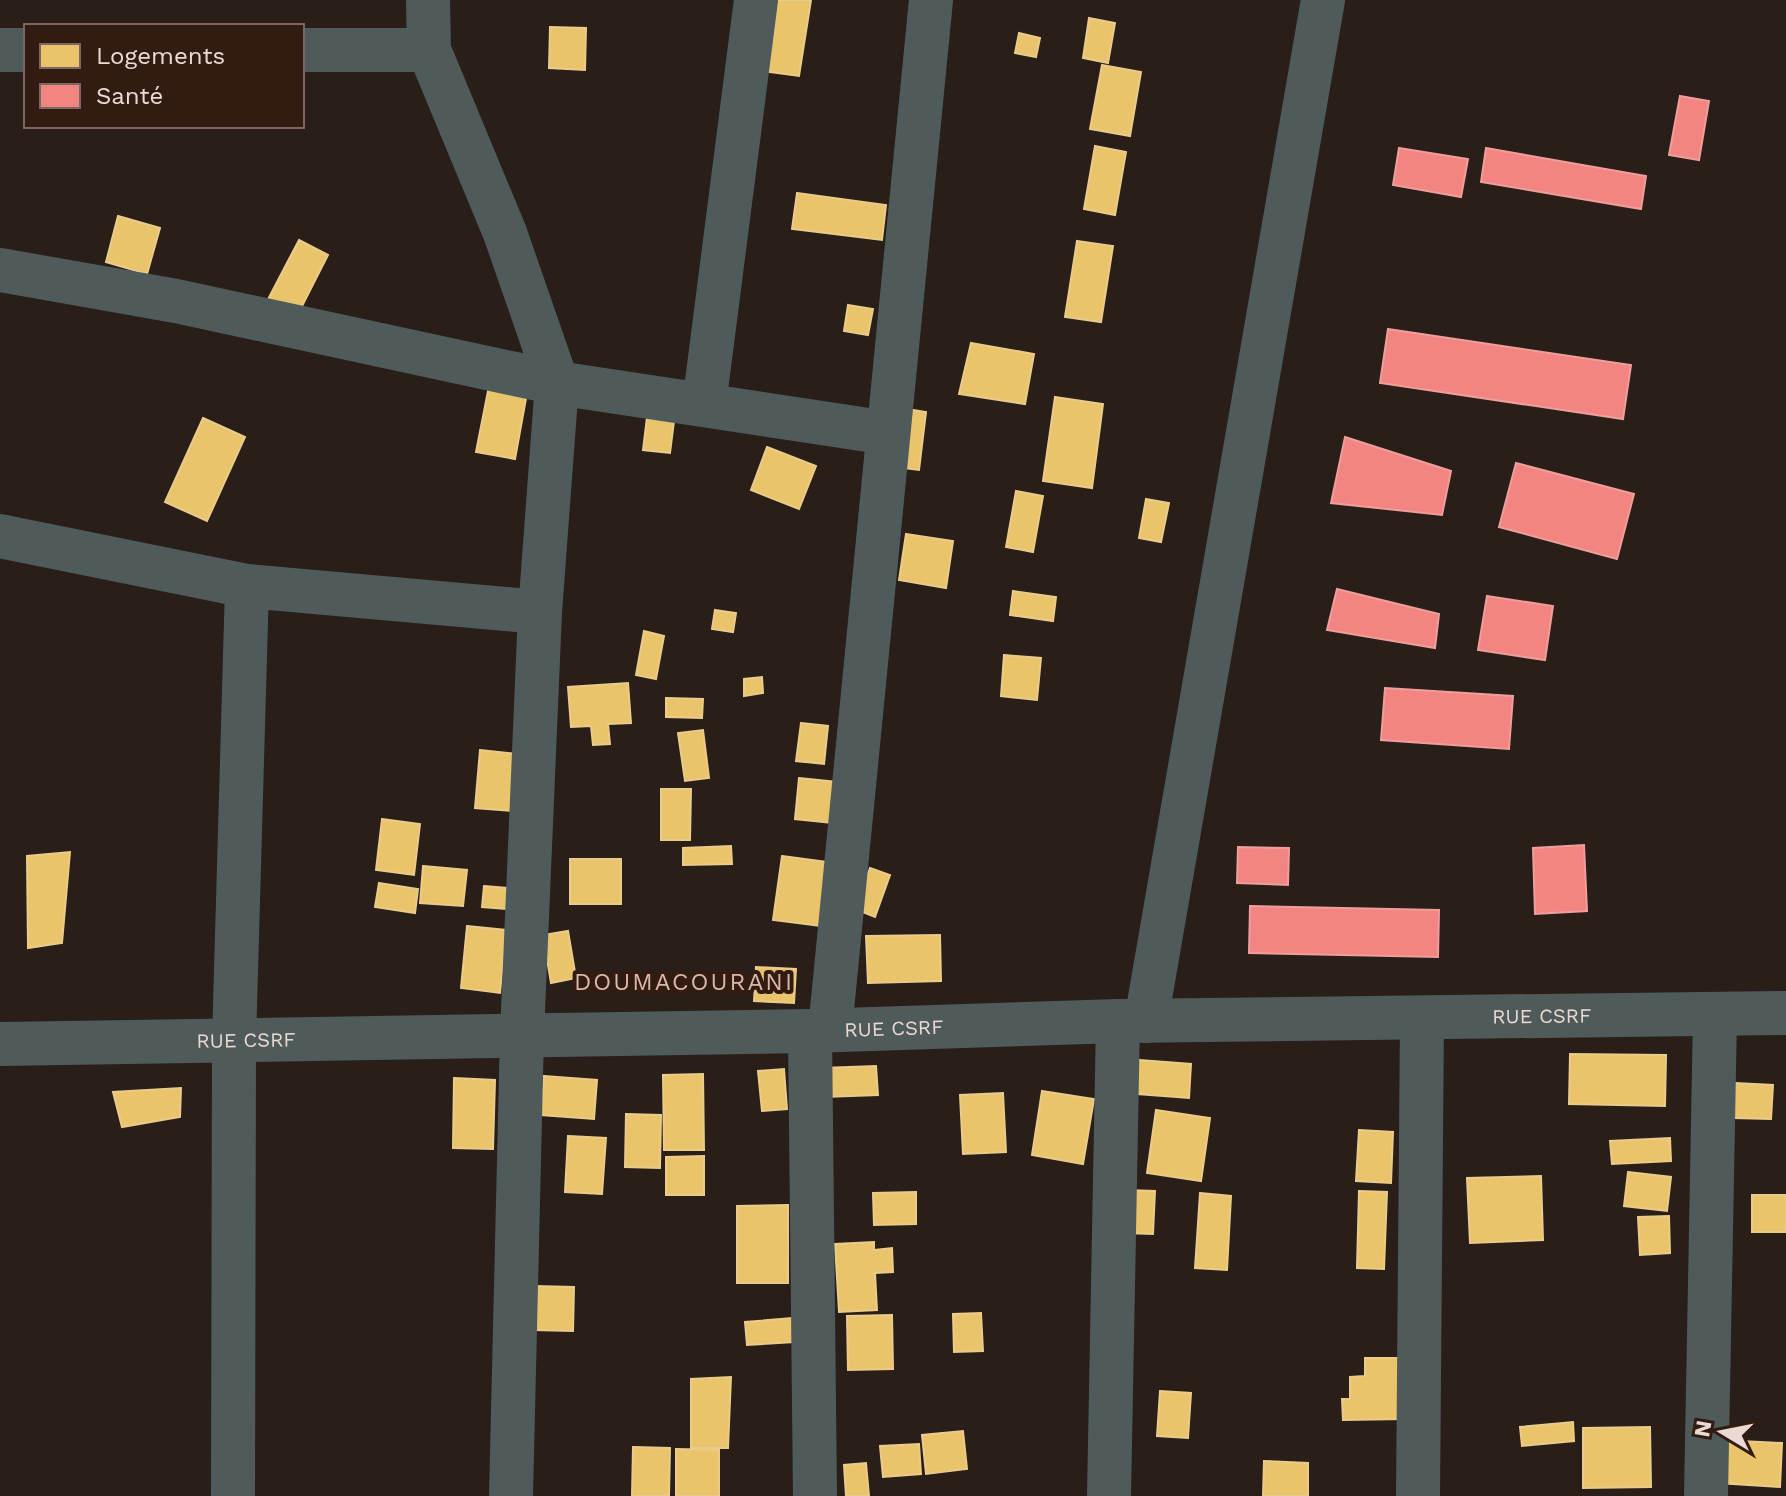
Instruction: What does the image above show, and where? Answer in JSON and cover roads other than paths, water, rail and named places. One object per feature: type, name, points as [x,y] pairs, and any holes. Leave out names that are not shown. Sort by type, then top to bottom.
[{"type":"main road","name":"RUE CSRF","points":[[0,1044],[820,1030],[1132,1021],[1786,1013]]},
{"type":"street","points":[[428,0],[429,50],[505,233],[557,383],[540,612],[522,1034],[511,1496]]},
{"type":"street","points":[[704,405],[756,0]]},
{"type":"street","points":[[815,1496],[820,1030],[888,433],[931,0]]},
{"type":"street","points":[[1109,1496],[1132,1021],[1323,0]]},
{"type":"street","points":[[0,50],[24,50]]},
{"type":"street","points":[[304,50],[429,50]]},
{"type":"street","points":[[0,270],[176,301],[557,383],[888,433]]},
{"type":"street","points":[[0,536],[247,586],[540,612]]},
{"type":"street","points":[[233,1496],[234,1041],[247,586]]},
{"type":"street","points":[[1706,1496],[1715,1016]]},
{"type":"street","points":[[1418,1496],[1422,1019]]},
{"type":"district","name":"DOUMACOURANI","points":[[684,982]]}]
